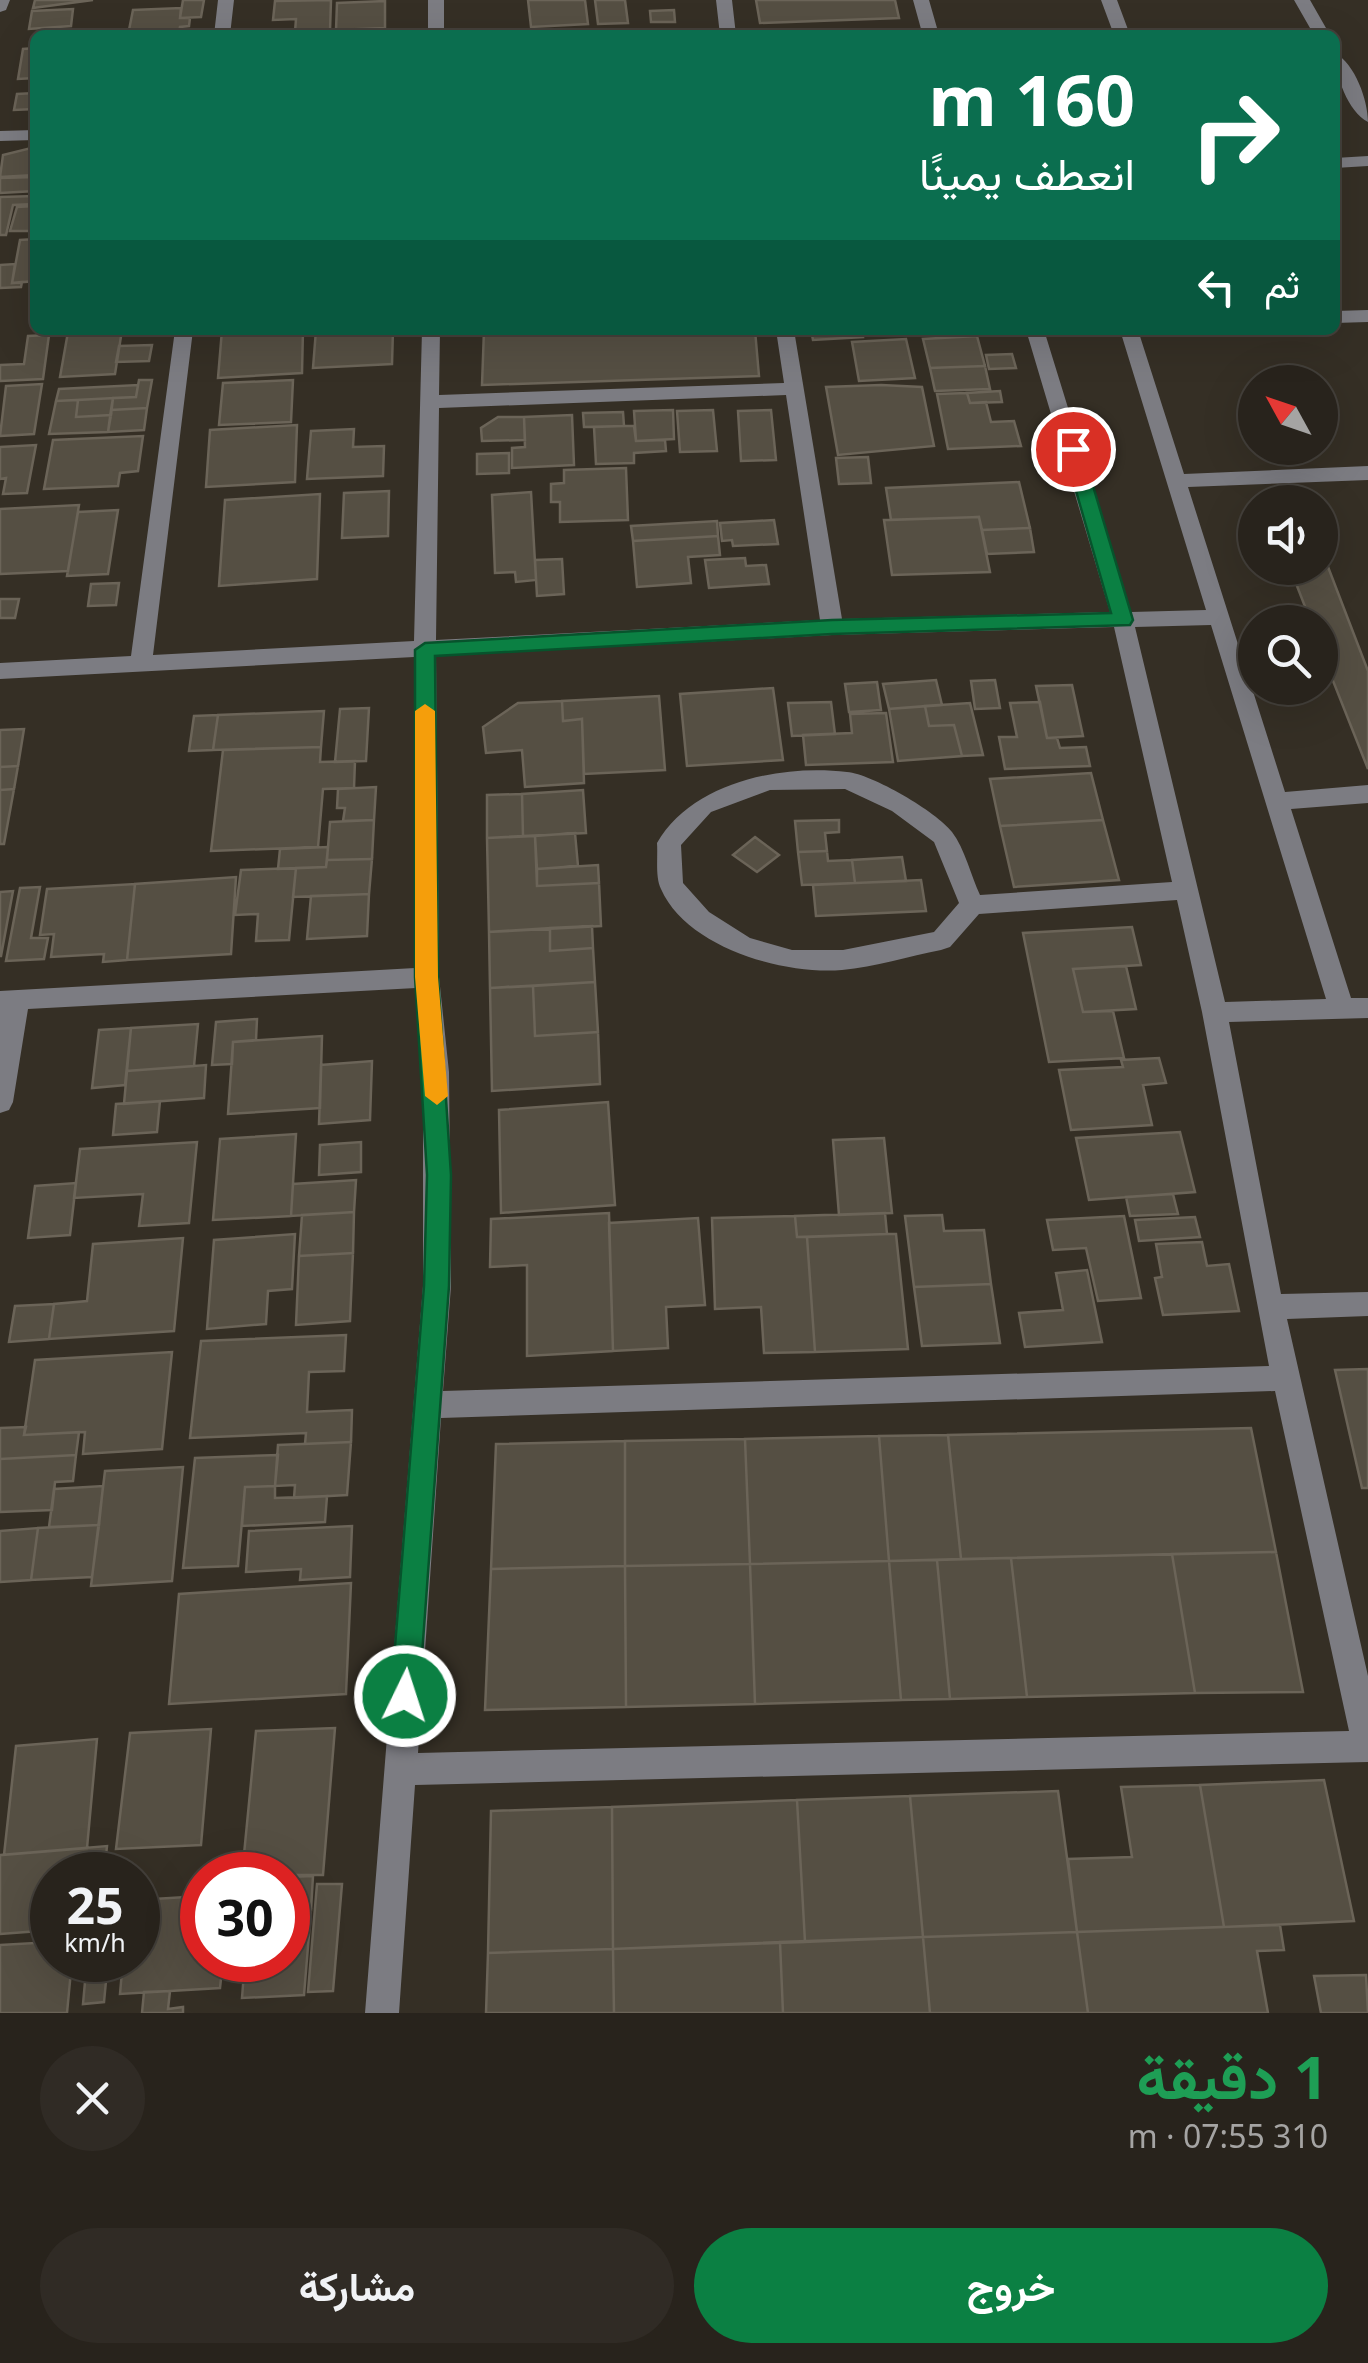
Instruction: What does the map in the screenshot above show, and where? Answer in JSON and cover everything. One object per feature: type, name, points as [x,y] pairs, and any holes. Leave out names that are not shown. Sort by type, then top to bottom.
[{"type":"street","points":[[223,30],[226,0]]},
{"type":"street","points":[[436,0],[436,30]]},
{"type":"street","points":[[724,0],[727,30]]},
{"type":"street","points":[[922,0],[930,30]]},
{"type":"street","points":[[1110,0],[1120,30]]},
{"type":"street","points":[[1302,0],[1319,30]]},
{"type":"street","points":[[1340,67],[1368,116]]},
{"type":"street","points":[[0,136],[30,135]]},
{"type":"street","points":[[1340,163],[1368,162]]},
{"type":"street","points":[[1340,317],[1368,316]]},
{"type":"street","points":[[140,664],[183,335]]},
{"type":"street","points":[[382,2013],[427,1405],[439,1175],[426,977],[425,650],[430,335]]},
{"type":"street","points":[[787,335],[832,627]]},
{"type":"street","points":[[400,1768],[1368,1746],[1360,1667],[1270,1307],[1215,1012],[1123,620],[1038,335]]},
{"type":"street","points":[[1131,335],[1276,801],[1355,1008],[1215,1012]]},
{"type":"street","points":[[429,402],[795,389]]},
{"type":"street","points":[[1176,481],[1368,474]]},
{"type":"street","points":[[0,671],[832,627],[1218,618]]},
{"type":"street","points":[[972,905],[943,837],[900,805],[848,780],[768,782],[703,806],[669,843],[671,886],[700,920],[742,945],[792,960],[843,960],[941,940],[972,905],[1185,890]]},
{"type":"street","points":[[1276,801],[1368,794]]},
{"type":"street","points":[[0,1102],[8,1000],[426,977]]},
{"type":"street","points":[[1270,1307],[1368,1304]]},
{"type":"street","points":[[427,1405],[1286,1378]]},
{"type":"building","points":[[35,0],[93,0],[33,8]]},
{"type":"building","points":[[183,0],[204,0],[201,17],[180,18]]},
{"type":"building","points":[[331,0],[330,30],[295,30],[296,19],[273,20],[275,1]]},
{"type":"building","points":[[528,0],[585,0],[588,24],[531,27]]},
{"type":"building","points":[[595,0],[625,0],[628,23],[598,24]]},
{"type":"building","points":[[756,0],[895,0],[899,18],[760,23]]},
{"type":"building","points":[[385,1],[385,28],[336,30],[337,3]]},
{"type":"building","points":[[181,8],[180,18],[190,18],[189,26],[179,30],[129,30],[133,10]]},
{"type":"building","points":[[73,9],[71,26],[29,29],[32,11]]},
{"type":"building","points":[[674,10],[675,22],[651,22],[650,11]]},
{"type":"building","points":[[30,48],[30,78],[18,79],[23,49]]},
{"type":"building","points":[[30,93],[30,109],[14,110],[17,94]]},
{"type":"building","points":[[30,148],[30,175],[0,177],[3,155]]},
{"type":"building","points":[[30,177],[30,191],[0,193],[0,178]]},
{"type":"building","points":[[30,196],[30,204],[13,205],[6,235],[0,235],[0,197]]},
{"type":"building","points":[[30,206],[30,231],[10,231],[17,207]]},
{"type":"building","points":[[30,239],[30,281],[12,283],[20,240]]},
{"type":"building","points":[[15,264],[12,283],[22,282],[21,287],[0,288],[0,265]]},
{"type":"building","points":[[49,335],[43,379],[0,381],[0,365],[24,364],[28,336]]},
{"type":"building","points":[[67,335],[121,335],[115,374],[60,377]]},
{"type":"building","points":[[222,335],[303,335],[302,373],[218,378]]},
{"type":"building","points":[[316,335],[393,335],[392,364],[313,368]]},
{"type":"building","points":[[484,335],[755,335],[759,376],[482,385]]},
{"type":"building","points":[[812,335],[863,337],[813,340]]},
{"type":"building","points":[[977,336],[985,366],[930,368],[923,339]]},
{"type":"building","points":[[906,339],[915,378],[859,381],[852,342]]},
{"type":"building","points":[[152,345],[149,361],[116,362],[119,346]]},
{"type":"building","points":[[1012,354],[1016,368],[989,369],[986,355]]},
{"type":"building","points":[[985,366],[990,389],[935,391],[930,368]]},
{"type":"building","points":[[139,380],[152,380],[147,408],[111,410],[113,398],[136,397]]},
{"type":"building","points":[[293,380],[291,422],[219,425],[223,383]]},
{"type":"building","points":[[42,384],[34,434],[0,436],[6,386]]},
{"type":"building","points":[[138,385],[136,397],[56,401],[59,389]]},
{"type":"building","points":[[826,387],[922,387],[934,446],[838,455]]},
{"type":"building","points":[[1000,391],[1002,402],[970,403],[967,393]]},
{"type":"building","points":[[967,393],[970,403],[986,402],[991,422],[1014,421],[1021,446],[948,449],[937,394]]},
{"type":"building","points":[[113,398],[111,415],[76,417],[78,400]]},
{"type":"building","points":[[78,400],[76,417],[111,415],[108,432],[49,434],[56,401]]},
{"type":"building","points":[[147,408],[144,430],[108,432],[111,410]]},
{"type":"building","points":[[673,410],[674,439],[636,441],[634,411]]},
{"type":"building","points":[[713,410],[717,451],[680,452],[677,411]]},
{"type":"building","points":[[771,410],[776,460],[741,461],[738,411]]},
{"type":"building","points":[[623,412],[624,426],[584,427],[583,413]]},
{"type":"building","points":[[572,415],[574,465],[512,468],[512,448],[525,447],[524,417]]},
{"type":"building","points":[[498,417],[524,417],[525,440],[482,441],[481,428]]},
{"type":"building","points":[[297,425],[295,482],[206,487],[210,430]]},
{"type":"building","points":[[634,426],[636,441],[665,440],[666,451],[634,453],[634,463],[596,464],[594,427]]},
{"type":"building","points":[[354,429],[353,447],[384,446],[383,476],[307,479],[311,431]]},
{"type":"building","points":[[143,436],[138,471],[120,473],[118,486],[44,489],[53,440]]},
{"type":"building","points":[[36,445],[27,493],[3,494],[6,478],[0,479],[0,447]]},
{"type":"building","points":[[509,453],[509,473],[477,474],[477,454]]},
{"type":"building","points":[[868,457],[871,483],[839,484],[836,458]]},
{"type":"building","points":[[626,468],[628,520],[560,522],[560,502],[551,502],[551,484],[564,483],[564,470]]},
{"type":"building","points":[[1019,482],[1030,528],[982,530],[979,517],[891,520],[886,488]]},
{"type":"building","points":[[389,491],[388,536],[342,538],[344,493]]},
{"type":"building","points":[[531,492],[536,580],[516,582],[515,572],[495,573],[492,495]]},
{"type":"building","points":[[320,494],[317,579],[219,586],[225,500]]},
{"type":"building","points":[[79,505],[68,571],[0,574],[0,509]]},
{"type":"building","points":[[118,510],[108,574],[67,576],[78,512]]},
{"type":"building","points":[[979,517],[990,572],[892,575],[884,520]]},
{"type":"building","points":[[774,520],[778,544],[733,546],[732,540],[722,541],[720,523]]},
{"type":"building","points":[[717,521],[718,536],[633,541],[631,526]]},
{"type":"building","points":[[1030,528],[1034,552],[987,554],[982,530]]},
{"type":"building","points":[[718,536],[720,555],[688,557],[691,583],[637,587],[633,541]]},
{"type":"building","points":[[745,558],[746,566],[766,565],[769,584],[709,588],[705,560]]},
{"type":"building","points":[[562,559],[564,594],[537,596],[535,560]]},
{"type":"building","points":[[119,583],[116,605],[88,606],[91,584]]},
{"type":"building","points":[[1297,585],[1335,585],[1368,671],[1368,769],[1338,693],[1338,605],[1304,605]]},
{"type":"building","points":[[0,599],[19,599],[15,618],[0,618]]},
{"type":"building","points":[[936,680],[942,705],[889,709],[883,684]]},
{"type":"building","points":[[995,680],[1000,708],[975,709],[971,681]]},
{"type":"building","points":[[877,682],[881,710],[849,712],[845,684]]},
{"type":"building","points":[[1072,685],[1083,736],[1047,738],[1036,686]]},
{"type":"building","points":[[773,688],[783,760],[687,766],[680,694]]},
{"type":"building","points":[[659,696],[665,770],[584,774],[582,719],[563,721],[562,701]]},
{"type":"building","points":[[562,701],[563,721],[582,719],[584,783],[525,787],[522,750],[486,753],[483,727],[518,703]]},
{"type":"building","points":[[831,702],[835,734],[792,736],[788,703]]},
{"type":"building","points":[[1040,702],[1047,738],[1057,738],[1060,748],[1086,747],[1090,766],[1005,769],[999,737],[1017,737],[1010,703]]},
{"type":"building","points":[[970,703],[983,755],[962,756],[954,725],[929,726],[925,706]]},
{"type":"building","points":[[925,706],[929,726],[954,725],[962,756],[898,761],[889,709]]},
{"type":"building","points":[[369,708],[366,761],[335,762],[340,709]]},
{"type":"building","points":[[324,711],[321,747],[213,750],[218,715]]},
{"type":"building","points":[[886,713],[893,762],[806,765],[803,735],[852,733],[850,714]]},
{"type":"building","points":[[218,715],[213,750],[189,751],[194,716]]},
{"type":"building","points":[[24,729],[18,766],[0,767],[0,730]]},
{"type":"building","points":[[321,747],[320,762],[355,761],[354,788],[323,789],[318,847],[211,851],[223,750]]},
{"type":"building","points":[[18,766],[14,789],[0,790],[0,767]]},
{"type":"building","points":[[1091,773],[1103,820],[1000,826],[990,779]]},
{"type":"building","points":[[376,787],[374,820],[343,821],[345,808],[337,808],[338,789]]},
{"type":"building","points":[[14,789],[4,844],[0,844],[0,790]]},
{"type":"building","points":[[583,790],[586,833],[523,836],[522,794]]},
{"type":"building","points":[[522,794],[523,836],[487,838],[487,795]]},
{"type":"building","points":[[374,820],[372,859],[327,860],[330,822]]},
{"type":"building","points":[[839,820],[839,832],[825,833],[827,851],[798,852],[795,821]]},
{"type":"building","points":[[1103,820],[1119,880],[1014,887],[1000,826]]},
{"type":"building","points":[[575,833],[578,866],[537,869],[535,836]]},
{"type":"building","points":[[535,836],[537,886],[599,883],[601,926],[489,932],[487,838]]},
{"type":"building","points":[[755,837],[779,855],[757,872],[733,855]]},
{"type":"building","points":[[328,847],[326,867],[278,869],[280,849]]},
{"type":"building","points":[[827,851],[828,861],[852,860],[855,883],[802,885],[798,852]]},
{"type":"building","points":[[902,857],[906,881],[855,883],[852,860]]},
{"type":"building","points":[[372,859],[369,894],[293,897],[296,868],[326,867],[327,860]]},
{"type":"building","points":[[598,865],[599,883],[537,886],[537,869]]},
{"type":"building","points":[[296,868],[289,940],[256,941],[258,914],[235,915],[241,870]]},
{"type":"building","points":[[236,877],[231,954],[127,960],[135,884]]},
{"type":"building","points":[[921,880],[926,911],[816,916],[813,885]]},
{"type":"building","points":[[135,884],[127,960],[103,962],[104,954],[51,957],[54,934],[40,935],[47,889]]},
{"type":"building","points":[[40,887],[31,938],[48,938],[44,959],[6,961],[20,888]]},
{"type":"building","points":[[13,891],[1,956],[0,956],[0,892]]},
{"type":"building","points":[[369,894],[367,936],[307,939],[311,896]]},
{"type":"building","points":[[592,926],[593,948],[550,951],[550,928]]},
{"type":"building","points":[[1132,927],[1141,965],[1073,969],[1083,1012],[1113,1011],[1124,1058],[1049,1062],[1023,933]]},
{"type":"building","points":[[550,928],[550,951],[593,948],[595,982],[490,988],[489,932]]},
{"type":"building","points":[[1126,966],[1136,1009],[1083,1012],[1073,969]]},
{"type":"building","points":[[595,982],[598,1032],[535,1036],[533,986]]},
{"type":"building","points":[[533,986],[535,1036],[598,1032],[600,1084],[492,1091],[490,988]]},
{"type":"building","points":[[257,1019],[256,1040],[233,1042],[232,1064],[212,1065],[216,1022]]},
{"type":"building","points":[[198,1024],[194,1066],[127,1071],[131,1028]]},
{"type":"building","points":[[131,1028],[125,1085],[92,1088],[99,1030]]},
{"type":"building","points":[[322,1036],[320,1108],[228,1114],[233,1042]]},
{"type":"building","points":[[1159,1058],[1166,1083],[1143,1085],[1152,1125],[1071,1130],[1059,1070],[1123,1067],[1121,1060]]},
{"type":"building","points":[[372,1061],[370,1120],[319,1124],[321,1065]]},
{"type":"building","points":[[206,1065],[204,1098],[124,1104],[127,1071]]},
{"type":"building","points":[[160,1101],[157,1132],[113,1135],[116,1104]]},
{"type":"building","points":[[608,1102],[615,1205],[501,1213],[499,1110]]},
{"type":"building","points":[[1180,1132],[1195,1192],[1089,1200],[1076,1138]]},
{"type":"building","points":[[296,1134],[291,1216],[213,1220],[220,1139]]},
{"type":"building","points":[[884,1138],[892,1213],[839,1215],[833,1140]]},
{"type":"building","points":[[197,1142],[189,1223],[139,1226],[143,1194],[74,1198],[80,1149]]},
{"type":"building","points":[[361,1142],[361,1172],[319,1175],[320,1145]]},
{"type":"building","points":[[356,1180],[354,1212],[291,1216],[293,1184]]},
{"type":"building","points":[[76,1183],[70,1235],[28,1238],[35,1186]]},
{"type":"building","points":[[1173,1194],[1178,1214],[1130,1216],[1126,1197]]},
{"type":"building","points":[[354,1212],[353,1253],[299,1256],[302,1215]]},
{"type":"building","points":[[609,1213],[613,1351],[527,1356],[527,1265],[490,1267],[491,1219]]},
{"type":"building","points":[[885,1213],[887,1234],[797,1237],[795,1216]]},
{"type":"building","points":[[942,1215],[944,1231],[984,1230],[991,1284],[914,1287],[905,1216]]},
{"type":"building","points":[[795,1216],[797,1237],[807,1237],[815,1352],[764,1353],[761,1307],[715,1309],[712,1218]]},
{"type":"building","points":[[1124,1216],[1141,1298],[1098,1301],[1086,1248],[1053,1250],[1047,1220]]},
{"type":"building","points":[[1195,1217],[1200,1237],[1139,1241],[1135,1220]]},
{"type":"building","points":[[698,1218],[705,1305],[666,1307],[668,1348],[613,1351],[609,1223]]},
{"type":"building","points":[[295,1234],[292,1289],[268,1291],[266,1324],[207,1329],[214,1240]]},
{"type":"building","points":[[896,1234],[908,1349],[815,1352],[807,1237]]},
{"type":"building","points":[[183,1238],[174,1331],[49,1339],[54,1304],[87,1301],[93,1244]]},
{"type":"building","points":[[1202,1242],[1207,1266],[1229,1264],[1239,1311],[1163,1315],[1155,1278],[1162,1277],[1156,1244]]},
{"type":"building","points":[[353,1253],[350,1321],[296,1325],[299,1256]]},
{"type":"building","points":[[1087,1270],[1102,1342],[1025,1347],[1019,1313],[1063,1310],[1056,1273]]},
{"type":"building","points":[[991,1284],[1000,1343],[922,1346],[914,1287]]},
{"type":"building","points":[[54,1304],[49,1339],[9,1342],[15,1306]]},
{"type":"building","points":[[346,1335],[344,1371],[309,1372],[307,1412],[352,1410],[351,1442],[305,1444],[306,1433],[190,1438],[201,1341]]},
{"type":"building","points":[[172,1352],[162,1449],[83,1454],[85,1432],[24,1435],[35,1360]]},
{"type":"building","points":[[1368,1369],[1368,1488],[1362,1488],[1335,1370]]},
{"type":"building","points":[[26,1427],[24,1435],[79,1432],[76,1455],[0,1459],[0,1428]]},
{"type":"building","points":[[1251,1428],[1276,1552],[961,1559],[948,1435]]},
{"type":"building","points":[[948,1435],[961,1559],[889,1561],[879,1436]]},
{"type":"building","points":[[879,1436],[889,1561],[750,1564],[745,1439]]},
{"type":"building","points":[[745,1439],[750,1564],[625,1566],[625,1441]]},
{"type":"building","points":[[625,1441],[625,1566],[491,1569],[496,1444]]},
{"type":"building","points":[[351,1442],[347,1495],[294,1498],[295,1485],[275,1486],[278,1445]]},
{"type":"building","points":[[76,1455],[73,1481],[55,1482],[52,1510],[0,1512],[0,1459]]},
{"type":"building","points":[[278,1455],[275,1486],[245,1487],[238,1566],[183,1568],[195,1458]]},
{"type":"building","points":[[183,1467],[172,1581],[91,1586],[105,1471]]},
{"type":"building","points":[[103,1486],[99,1525],[49,1527],[54,1489]]},
{"type":"building","points":[[275,1486],[275,1498],[327,1496],[325,1522],[242,1526],[245,1487]]},
{"type":"building","points":[[99,1525],[92,1577],[31,1580],[38,1528]]},
{"type":"building","points":[[352,1526],[350,1577],[300,1580],[301,1569],[246,1572],[249,1531]]},
{"type":"building","points":[[38,1528],[31,1580],[0,1582],[0,1531]]},
{"type":"building","points":[[1276,1552],[1303,1692],[1195,1693],[1172,1554]]},
{"type":"building","points":[[1172,1554],[1195,1693],[1027,1697],[1011,1558]]},
{"type":"building","points":[[1011,1558],[1027,1697],[950,1699],[937,1560]]},
{"type":"building","points":[[937,1560],[950,1699],[901,1700],[889,1561]]},
{"type":"building","points":[[889,1561],[901,1700],[755,1704],[750,1564]]},
{"type":"building","points":[[750,1564],[755,1704],[626,1707],[625,1566]]},
{"type":"building","points":[[625,1566],[626,1707],[485,1710],[491,1569]]},
{"type":"building","points":[[351,1583],[346,1694],[169,1704],[179,1594]]},
{"type":"building","points":[[335,1728],[323,1875],[310,1875],[310,1852],[244,1852],[256,1731]]},
{"type":"building","points":[[211,1729],[201,1845],[116,1849],[130,1733]]},
{"type":"building","points":[[97,1739],[87,1848],[4,1855],[16,1746]]},
{"type":"building","points":[[1324,1780],[1354,1921],[1224,1927],[1200,1785]]},
{"type":"building","points":[[1200,1785],[1224,1927],[1077,1932],[1068,1859],[1132,1857],[1121,1787]]},
{"type":"building","points":[[1058,1791],[1077,1932],[923,1937],[910,1796]]},
{"type":"building","points":[[910,1796],[923,1937],[805,1942],[797,1800]]},
{"type":"building","points":[[797,1800],[805,1942],[613,1949],[612,1807]]},
{"type":"building","points":[[612,1807],[613,1949],[488,1953],[491,1811]]},
{"type":"building","points":[[107,1846],[106,1852],[36,1852]]},
{"type":"building","points":[[30,1852],[30,1932],[0,1934],[0,1855]]},
{"type":"building","points":[[310,1876],[313,1876],[310,1910]]},
{"type":"building","points":[[317,1884],[342,1884],[333,1991],[308,1992]]},
{"type":"building","points":[[180,1897],[180,1982],[221,1982],[220,1988],[120,1994],[121,1982],[160,1982],[160,1899]]},
{"type":"building","points":[[1280,1925],[1284,1950],[1257,1951],[1268,2013],[1088,2013],[1077,1932]]},
{"type":"building","points":[[1077,1932],[1088,2013],[930,2013],[923,1937]]},
{"type":"building","points":[[923,1937],[930,2013],[783,2013],[780,1942]]},
{"type":"building","points":[[780,1942],[783,2013],[614,2013],[613,1949]]},
{"type":"building","points":[[30,1943],[30,1982],[70,1982],[67,2013],[0,2013],[0,1945]]},
{"type":"building","points":[[613,1949],[614,2013],[486,2013],[488,1953]]},
{"type":"building","points":[[1366,1975],[1368,2013],[1321,2013],[1314,1976]]},
{"type":"building","points":[[85,1982],[106,1982],[104,2002],[83,2004]]},
{"type":"building","points":[[243,1982],[305,1982],[304,1995],[242,1998]]},
{"type":"building","points":[[170,1991],[168,2009],[183,2007],[183,2013],[142,2013],[144,1992]]},
{"type":"slow traffic","points":[[425,711],[426,977],[437,1096]]},
{"type":"route","points":[[405,1696],[437,1286],[436,1072],[426,977],[425,650],[832,627],[1123,620],[1073,449]]}]
